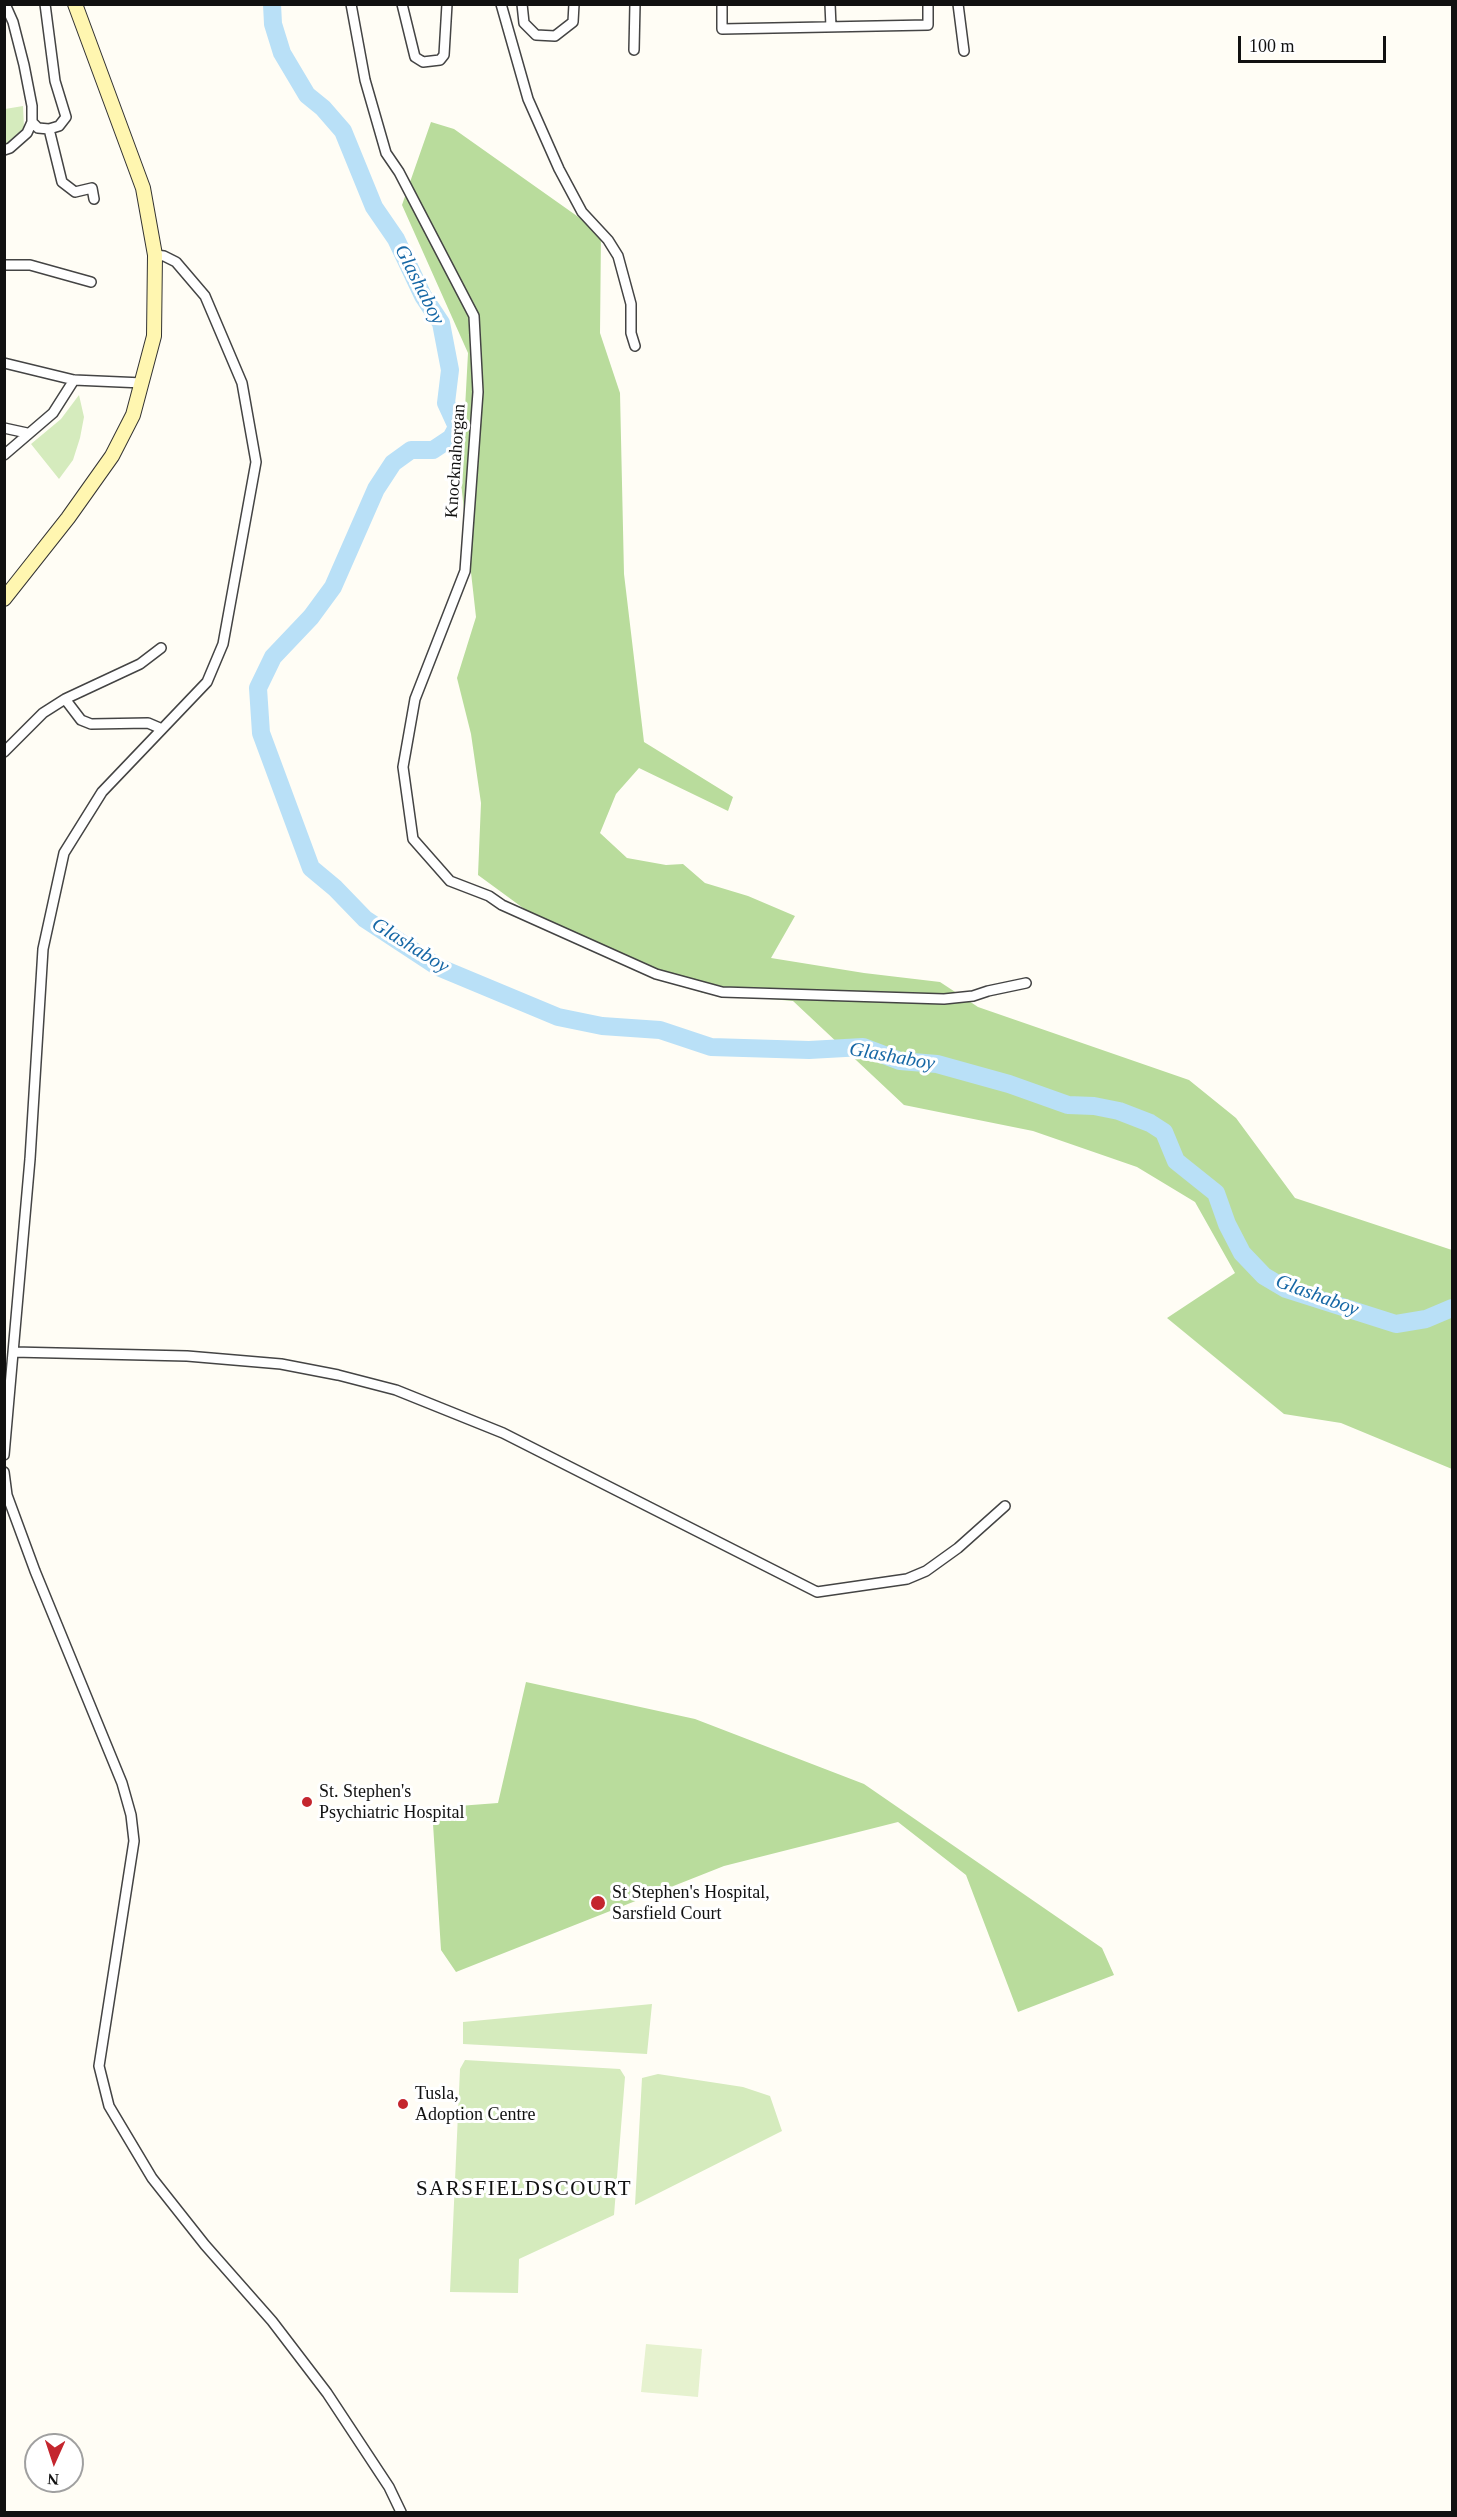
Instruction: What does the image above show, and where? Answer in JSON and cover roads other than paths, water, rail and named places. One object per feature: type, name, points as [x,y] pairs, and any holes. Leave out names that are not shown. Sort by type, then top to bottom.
[{"type":"main road","points":[[4,598],[68,518],[112,456],[133,415],[154,336],[155,255],[143,188],[75,4]]},
{"type":"street","points":[[4,150],[27,133],[32,122],[32,106],[24,64],[13,22],[5,4]]},
{"type":"street","points":[[32,122],[38,128],[50,129],[59,126],[66,117],[55,81],[45,4]]},
{"type":"street","name":"Knocknahorgan","points":[[351,4],[365,80],[386,153],[399,172],[474,316],[478,392],[465,571],[416,699],[403,767],[413,839],[450,881],[489,896],[502,905],[656,974],[722,992],[944,999],[973,996],[1026,983]]},
{"type":"street","points":[[402,4],[415,57],[423,62],[440,60],[444,54],[447,4]]},
{"type":"street","points":[[501,4],[528,99],[561,175],[582,212],[608,240],[618,256],[631,304],[631,333],[635,346]]},
{"type":"street","points":[[522,4],[524,23],[536,35],[555,36],[573,22],[574,4]]},
{"type":"street","points":[[634,4],[634,50]]},
{"type":"street","points":[[722,4],[722,29],[928,25],[928,4]]},
{"type":"street","points":[[830,4],[831,27]]},
{"type":"street","points":[[958,4],[964,51]]},
{"type":"street","points":[[50,129],[63,182],[75,192],[92,188],[94,199]]},
{"type":"street","points":[[4,1455],[30,1159],[43,949],[63,853],[102,792],[207,682],[223,644],[256,462],[242,383],[205,296],[176,262],[164,256],[155,255]]},
{"type":"street","points":[[4,265],[30,266],[91,282]]},
{"type":"street","points":[[4,363],[74,380],[143,383]]},
{"type":"street","points":[[4,455],[52,413],[74,380]]},
{"type":"street","points":[[4,428],[27,433]]},
{"type":"street","points":[[4,752],[43,713],[65,699],[140,664],[161,648]]},
{"type":"street","points":[[65,699],[81,720],[91,724],[148,723],[162,729]]},
{"type":"street","points":[[13,1352],[187,1356],[280,1364],[338,1375],[396,1390],[503,1433],[817,1592],[907,1580],[926,1571],[958,1548],[1005,1506]]},
{"type":"street","points":[[4,1473],[7,1495],[31,1561],[122,1784],[131,1815],[134,1842],[99,2067],[109,2106],[152,2178],[205,2245],[272,2321],[327,2393],[389,2487],[401,2512]]},
{"type":"waterway","name":"Glashaboy","points":[[272,4],[273,24],[282,53],[307,95],[323,108],[343,131],[374,207],[396,239],[423,296],[441,323],[450,370],[446,403],[457,427],[451,438],[433,450],[411,450],[393,463],[376,489],[333,587],[311,617],[273,657],[258,688],[261,733],[311,868],[335,888],[365,919],[438,967],[558,1017],[602,1026],[660,1030],[711,1047],[809,1050],[863,1047],[900,1061],[937,1064],[1009,1084],[1068,1105],[1094,1106],[1119,1111],[1150,1123],[1164,1132],[1176,1161],[1216,1193],[1227,1224],[1242,1253],[1264,1276],[1286,1289],[1396,1324],[1426,1319],[1452,1308]]},
{"type":"place","name":"St. Stephen's Psychiatric Hospital","points":[[307,1802]]},
{"type":"place","name":"St Stephen's Hospital, Sarsfield Court","points":[[598,1903]]},
{"type":"place","name":"Tusla, Adoption Centre","points":[[403,2104]]},
{"type":"district","name":"SARSFIELDSCOURT","points":[[524,2189]]}]
